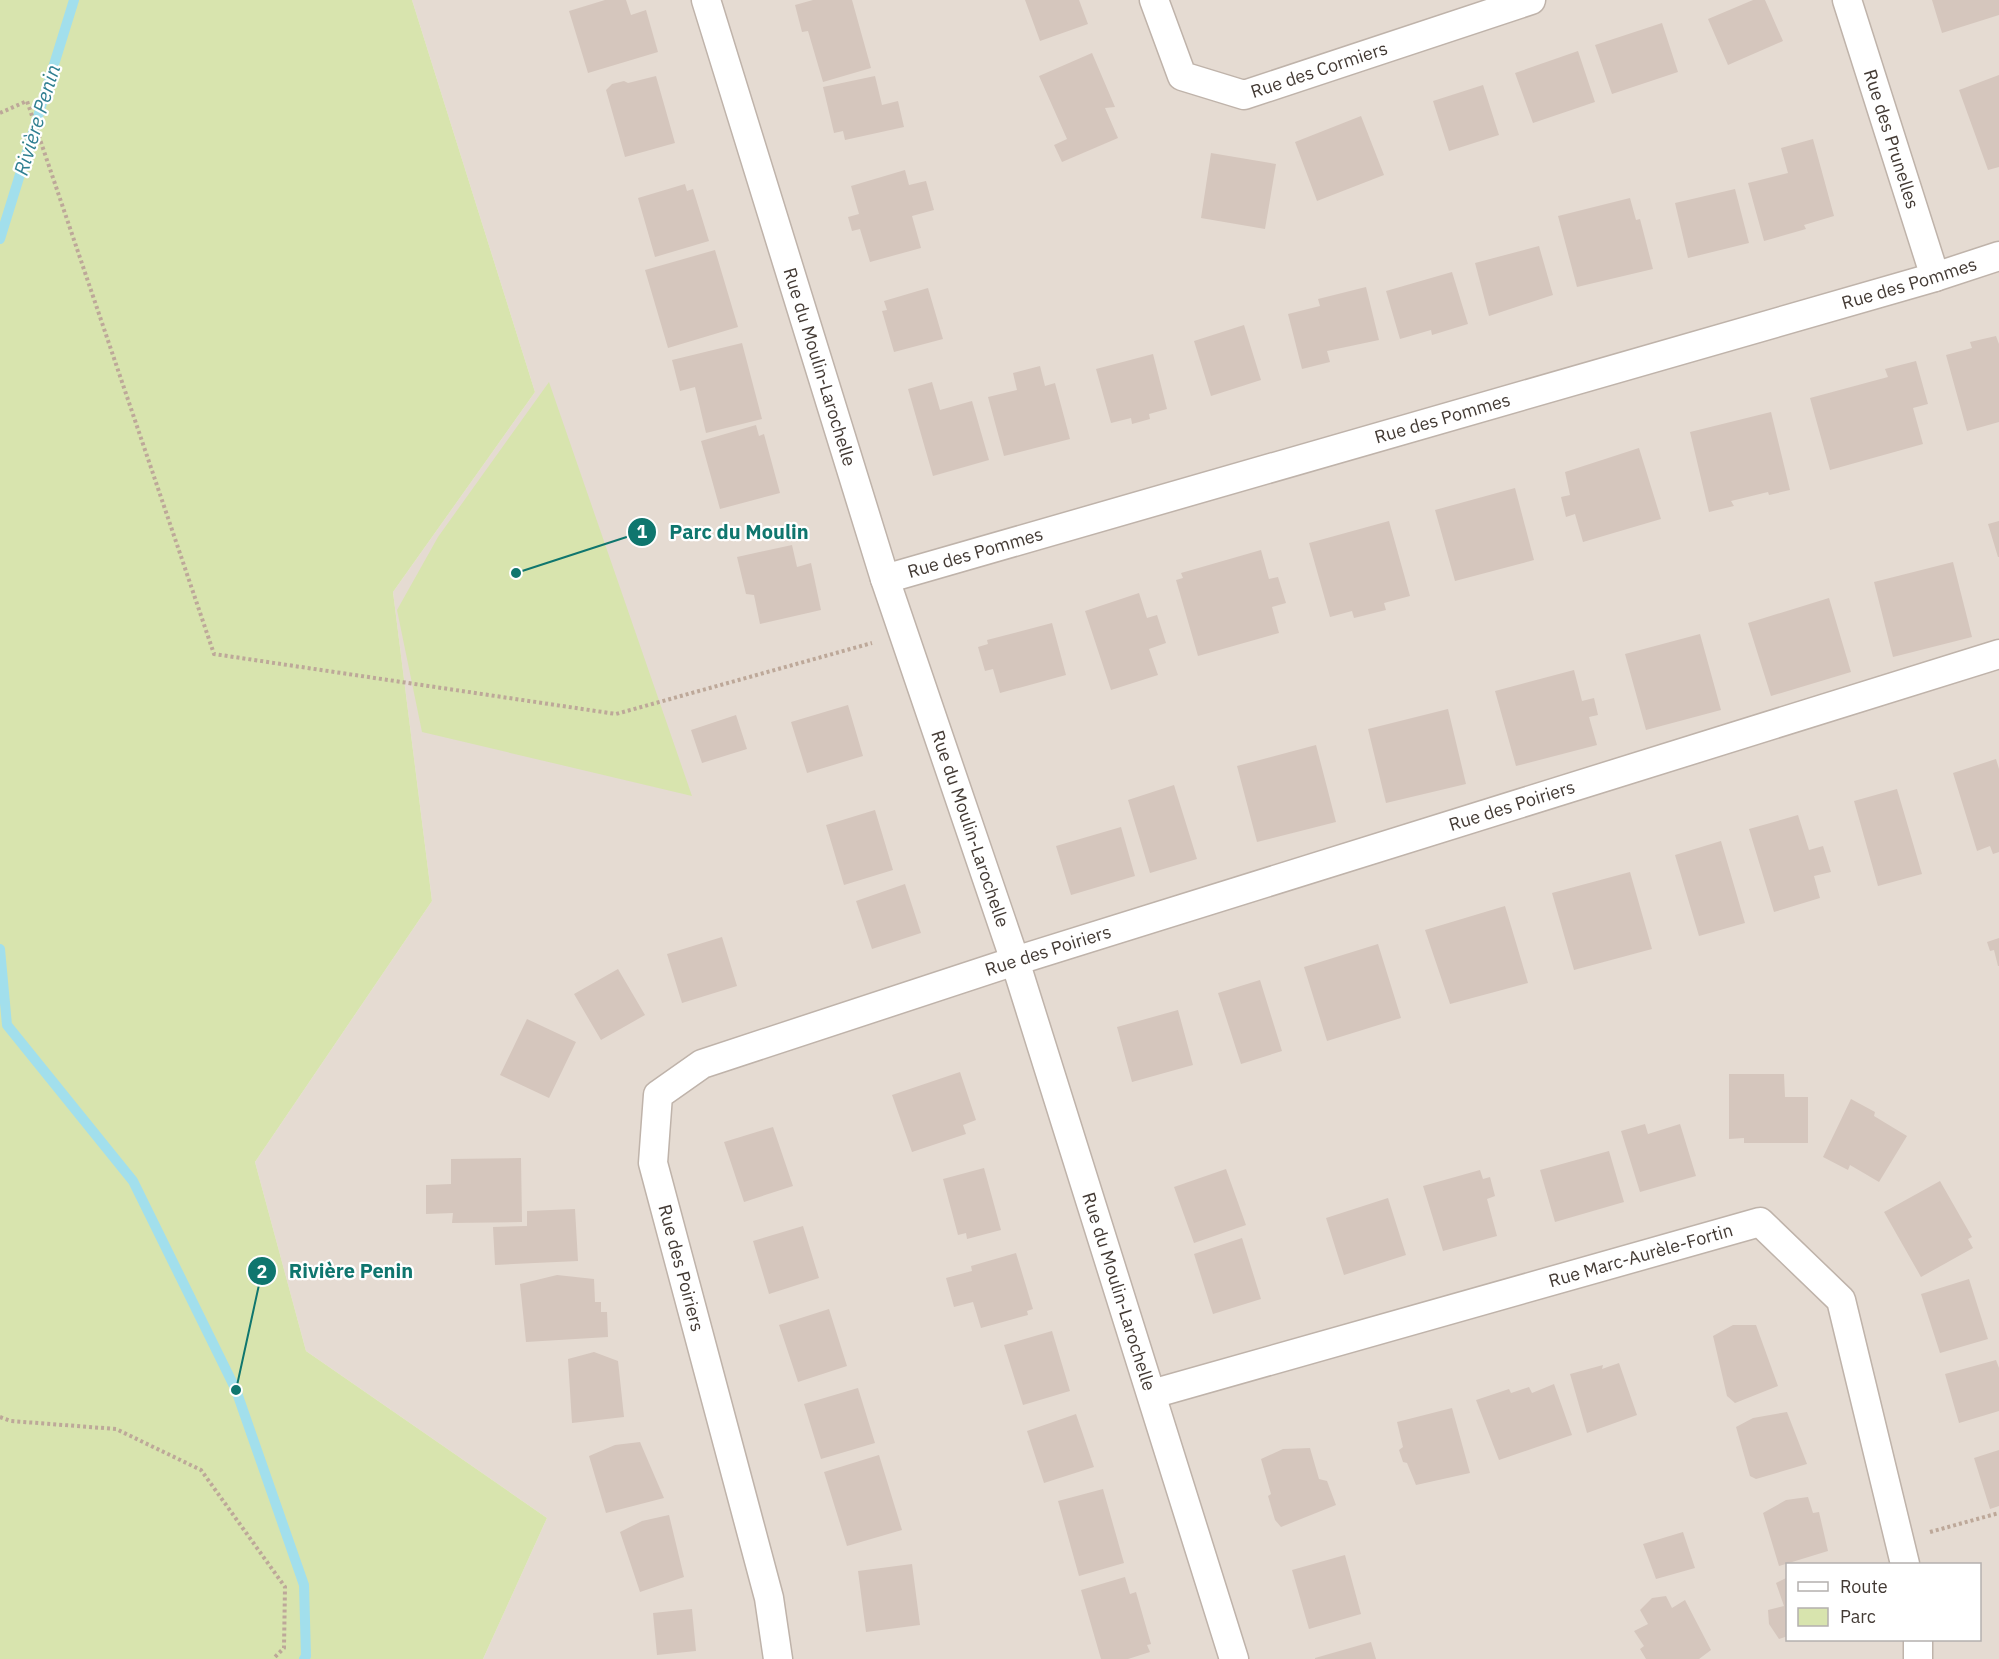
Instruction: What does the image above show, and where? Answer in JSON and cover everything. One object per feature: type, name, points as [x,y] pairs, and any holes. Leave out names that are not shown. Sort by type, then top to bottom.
[{"type":"street","name":"Rue du Moulin-Larochelle","points":[[706,0],[885,579],[1015,961],[1234,1659]]},
{"type":"street","name":"Rue des Cormiers","points":[[1154,0],[1182,76],[1244,95],[1531,0]]},
{"type":"street","name":"Rue des Prunelles","points":[[1847,0],[1935,278]]},
{"type":"street","name":"Rue des Pommes","points":[[885,579],[1935,278],[1999,256]]},
{"type":"street","name":"Rue des Poiriers","points":[[778,1659],[769,1598],[653,1163],[658,1095],[702,1064],[1015,961],[1999,654]]},
{"type":"street","name":"Rue Marc-Aurèle-Fortin","points":[[1152,1394],[1760,1222],[1841,1300],[1902,1553]]},
{"type":"street","points":[[1918,1641],[1918,1659]]},
{"type":"path","points":[[0,113],[27,101],[214,654],[616,714],[904,634]]},
{"type":"path","points":[[0,1418],[11,1421],[116,1430],[201,1470],[285,1587],[284,1648],[273,1659]]},
{"type":"path","points":[[1902,1553],[1999,1513]]},
{"type":"shaded area","points":[[412,0],[1999,0],[1999,1659],[483,1659],[547,1518],[306,1351],[255,1162],[432,901],[393,592],[535,392]]},
{"type":"green space","points":[[0,0],[412,0],[535,392],[393,592],[432,901],[255,1162],[306,1351],[547,1518],[483,1659],[0,1659]]},
{"type":"green space","points":[[549,382],[692,796],[422,732],[397,610],[438,537]]},
{"type":"building","points":[[605,0],[626,0],[631,15],[646,10],[658,52],[588,73],[569,11]]},
{"type":"building","points":[[813,0],[852,0],[871,68],[823,82],[808,31],[802,32],[795,5]]},
{"type":"building","points":[[1025,0],[1079,0],[1088,24],[1040,41]]},
{"type":"building","points":[[1753,0],[1765,0],[1783,41],[1728,65],[1708,19]]},
{"type":"building","points":[[1932,0],[1999,0],[1999,15],[1942,33]]},
{"type":"building","points":[[1662,23],[1678,72],[1612,94],[1595,45]]},
{"type":"building","points":[[1578,51],[1595,102],[1533,123],[1515,73]]},
{"type":"building","points":[[1092,53],[1115,107],[1105,108],[1118,138],[1062,162],[1054,145],[1067,139],[1039,76]]},
{"type":"building","points":[[1999,75],[1999,167],[1988,170],[1959,90]]},
{"type":"building","points":[[656,76],[675,143],[625,157],[606,90],[612,84],[624,81],[628,83]]},
{"type":"building","points":[[875,76],[882,105],[898,101],[904,127],[845,140],[843,131],[834,133],[823,87]]},
{"type":"building","points":[[1483,85],[1499,135],[1449,151],[1433,101]]},
{"type":"building","points":[[1361,116],[1384,175],[1317,201],[1295,142]]},
{"type":"building","points":[[1813,139],[1834,216],[1804,225],[1806,229],[1764,241],[1748,183],[1788,173],[1781,148]]},
{"type":"building","points":[[1211,153],[1276,164],[1265,229],[1201,218]]},
{"type":"building","points":[[905,170],[909,185],[926,181],[934,210],[912,216],[921,248],[870,262],[860,229],[852,231],[848,217],[859,214],[851,186]]},
{"type":"building","points":[[685,184],[687,191],[693,189],[709,241],[655,257],[638,198]]},
{"type":"building","points":[[1735,189],[1749,243],[1688,258],[1675,203]]},
{"type":"building","points":[[1630,198],[1636,220],[1640,219],[1653,269],[1577,287],[1558,216]]},
{"type":"building","points":[[1539,246],[1553,295],[1489,316],[1475,263]]},
{"type":"building","points":[[715,250],[738,327],[668,348],[645,270]]},
{"type":"building","points":[[1452,272],[1468,324],[1432,335],[1431,330],[1400,339],[1386,291]]},
{"type":"building","points":[[1366,287],[1379,340],[1327,351],[1330,362],[1302,369],[1288,314],[1320,306],[1318,299]]},
{"type":"building","points":[[928,288],[943,339],[894,352],[882,311],[887,310],[884,301]]},
{"type":"building","points":[[1244,325],[1261,380],[1211,396],[1194,341]]},
{"type":"building","points":[[1996,336],[1999,344],[1999,422],[1967,431],[1946,355],[1972,348],[1970,342]]},
{"type":"building","points":[[742,343],[762,419],[706,433],[695,387],[680,391],[672,360]]},
{"type":"building","points":[[1153,354],[1167,409],[1149,414],[1150,419],[1132,424],[1131,418],[1111,423],[1096,369]]},
{"type":"building","points":[[1916,361],[1928,404],[1913,408],[1923,444],[1830,470],[1810,398],[1888,377],[1885,369]]},
{"type":"building","points":[[1040,366],[1045,386],[1055,383],[1070,439],[1004,456],[988,397],[1017,390],[1013,373]]},
{"type":"building","points":[[932,382],[940,410],[972,401],[989,460],[933,476],[908,389]]},
{"type":"building","points":[[1771,412],[1790,490],[1769,495],[1768,492],[1731,501],[1734,506],[1709,512],[1690,432]]},
{"type":"building","points":[[756,425],[759,436],[764,434],[780,493],[720,509],[701,441]]},
{"type":"building","points":[[1639,448],[1661,519],[1583,542],[1575,514],[1566,517],[1561,497],[1570,495],[1565,472]]},
{"type":"building","points":[[1515,488],[1534,560],[1455,581],[1435,510]]},
{"type":"building","points":[[1389,521],[1410,596],[1384,603],[1386,610],[1354,618],[1352,611],[1330,617],[1309,543]]},
{"type":"building","points":[[1999,521],[1999,557],[1998,557],[1988,524]]},
{"type":"building","points":[[792,545],[797,567],[811,563],[821,610],[760,624],[754,595],[746,594],[737,557]]},
{"type":"building","points":[[1261,550],[1269,579],[1278,577],[1286,603],[1272,607],[1279,633],[1198,656],[1176,580],[1183,578],[1181,573]]},
{"type":"building","points":[[1953,562],[1972,637],[1893,657],[1874,582]]},
{"type":"building","points":[[1139,593],[1147,618],[1157,615],[1166,643],[1149,649],[1158,675],[1111,690],[1085,611]]},
{"type":"building","points":[[1829,598],[1851,672],[1771,696],[1748,623]]},
{"type":"building","points":[[1052,623],[1066,675],[1000,693],[993,669],[985,671],[978,647],[988,644],[987,640]]},
{"type":"building","points":[[1700,634],[1721,710],[1646,730],[1625,654]]},
{"type":"building","points":[[1574,670],[1582,701],[1594,698],[1598,715],[1589,717],[1597,745],[1516,766],[1495,691]]},
{"type":"building","points":[[848,705],[863,756],[807,773],[791,722]]},
{"type":"building","points":[[1448,709],[1466,784],[1386,803],[1368,729]]},
{"type":"building","points":[[736,715],[747,749],[702,763],[691,730]]},
{"type":"building","points":[[1316,745],[1336,822],[1257,842],[1237,766]]},
{"type":"building","points":[[1996,759],[1999,769],[1999,852],[1993,854],[1990,846],[1977,851],[1953,773]]},
{"type":"building","points":[[1174,785],[1197,859],[1150,873],[1128,800]]},
{"type":"building","points":[[1897,789],[1922,874],[1878,886],[1854,801]]},
{"type":"building","points":[[875,810],[893,870],[844,885],[826,825]]},
{"type":"building","points":[[1798,815],[1809,850],[1823,846],[1831,872],[1814,876],[1820,898],[1774,912],[1749,829]]},
{"type":"building","points":[[1121,827],[1135,876],[1071,895],[1056,846]]},
{"type":"building","points":[[1721,841],[1745,923],[1699,936],[1675,855]]},
{"type":"building","points":[[1630,872],[1652,949],[1574,970],[1552,893]]},
{"type":"building","points":[[905,884],[921,933],[872,949],[856,901]]},
{"type":"building","points":[[1505,906],[1528,983],[1450,1004],[1425,930]]},
{"type":"building","points":[[722,937],[737,986],[682,1003],[667,954]]},
{"type":"building","points":[[1999,938],[1998,966],[1994,950],[1990,951],[1987,942]]},
{"type":"building","points":[[1378,944],[1401,1018],[1327,1041],[1304,967]]},
{"type":"building","points":[[618,969],[645,1015],[601,1040],[574,994]]},
{"type":"building","points":[[1260,980],[1282,1051],[1241,1064],[1218,993]]},
{"type":"building","points":[[1178,1010],[1193,1065],[1132,1082],[1117,1027]]},
{"type":"building","points":[[527,1019],[576,1042],[549,1098],[500,1075]]},
{"type":"building","points":[[960,1072],[976,1120],[963,1125],[966,1134],[912,1152],[892,1095]]},
{"type":"building","points":[[1729,1074],[1784,1074],[1785,1097],[1808,1097],[1808,1143],[1744,1143],[1744,1138],[1729,1139]]},
{"type":"building","points":[[1851,1099],[1875,1112],[1874,1116],[1907,1136],[1879,1182],[1850,1165],[1848,1170],[1823,1157]]},
{"type":"building","points":[[1645,1124],[1648,1134],[1680,1124],[1696,1176],[1640,1192],[1621,1131]]},
{"type":"building","points":[[773,1127],[793,1186],[744,1202],[724,1142]]},
{"type":"building","points":[[1609,1151],[1624,1202],[1555,1222],[1540,1170]]},
{"type":"building","points":[[521,1158],[522,1222],[452,1223],[453,1213],[426,1214],[426,1185],[451,1184],[451,1159]]},
{"type":"building","points":[[984,1168],[1001,1230],[967,1239],[966,1233],[958,1235],[943,1179]]},
{"type":"building","points":[[1226,1169],[1246,1225],[1194,1243],[1174,1187]]},
{"type":"building","points":[[1480,1170],[1483,1179],[1490,1177],[1495,1196],[1487,1199],[1497,1236],[1443,1251],[1423,1186]]},
{"type":"building","points":[[1940,1181],[1972,1237],[1968,1239],[1973,1248],[1921,1277],[1884,1212]]},
{"type":"building","points":[[1388,1198],[1406,1255],[1344,1275],[1326,1218]]},
{"type":"building","points":[[575,1209],[578,1261],[495,1265],[493,1227],[527,1226],[527,1211]]},
{"type":"building","points":[[803,1226],[819,1278],[769,1294],[753,1241]]},
{"type":"building","points":[[1242,1238],[1261,1299],[1213,1314],[1194,1254]]},
{"type":"building","points":[[1016,1253],[1033,1309],[1027,1311],[1028,1315],[981,1328],[973,1302],[954,1307],[946,1278],[972,1271],[971,1266]]},
{"type":"building","points":[[557,1275],[594,1279],[595,1302],[601,1302],[601,1312],[607,1312],[608,1337],[526,1342],[520,1284]]},
{"type":"building","points":[[1969,1279],[1988,1339],[1940,1353],[1921,1294]]},
{"type":"building","points":[[829,1309],[847,1366],[798,1382],[779,1325]]},
{"type":"building","points":[[1733,1325],[1756,1325],[1778,1386],[1735,1403],[1727,1396],[1713,1336]]},
{"type":"building","points":[[1052,1331],[1070,1391],[1023,1405],[1004,1345]]},
{"type":"building","points":[[594,1352],[618,1361],[624,1417],[572,1423],[568,1359]]},
{"type":"building","points":[[1996,1360],[1999,1368],[1999,1411],[1959,1423],[1945,1374]]},
{"type":"building","points":[[1619,1363],[1637,1415],[1587,1433],[1570,1374],[1603,1365],[1602,1369]]},
{"type":"building","points":[[1554,1384],[1572,1435],[1499,1460],[1476,1400],[1509,1389],[1511,1393],[1529,1387],[1532,1393]]},
{"type":"building","points":[[858,1388],[875,1443],[821,1459],[804,1404]]},
{"type":"building","points":[[1452,1408],[1470,1473],[1416,1485],[1399,1450],[1403,1447],[1397,1422]]},
{"type":"building","points":[[1787,1412],[1807,1464],[1756,1479],[1750,1476],[1736,1427],[1753,1418]]},
{"type":"building","points":[[1076,1414],[1094,1467],[1044,1483],[1027,1431]]},
{"type":"building","points":[[640,1442],[664,1498],[606,1513],[589,1456],[615,1445]]},
{"type":"building","points":[[1310,1448],[1319,1479],[1327,1481],[1336,1505],[1281,1527],[1275,1520],[1268,1496],[1271,1494],[1261,1459],[1283,1449]]},
{"type":"building","points":[[1999,1450],[1999,1506],[1990,1509],[1974,1458]]},
{"type":"building","points":[[879,1455],[902,1530],[847,1546],[824,1472]]},
{"type":"building","points":[[1103,1489],[1124,1563],[1079,1576],[1058,1501]]},
{"type":"building","points":[[1808,1497],[1813,1513],[1819,1512],[1828,1551],[1779,1566],[1763,1513],[1786,1500]]},
{"type":"building","points":[[669,1515],[684,1577],[640,1592],[620,1532],[642,1521]]},
{"type":"building","points":[[1683,1532],[1695,1568],[1656,1579],[1643,1544]]},
{"type":"building","points":[[1345,1555],[1361,1614],[1309,1629],[1292,1570]]},
{"type":"building","points":[[912,1564],[920,1625],[866,1632],[858,1571]]},
{"type":"building","points":[[1125,1577],[1130,1594],[1136,1592],[1151,1644],[1147,1645],[1150,1652],[1128,1659],[1101,1659],[1081,1590]]},
{"type":"building","points":[[1786,1578],[1786,1637],[1779,1639],[1769,1624],[1768,1610],[1784,1606],[1776,1583]]},
{"type":"building","points":[[1666,1596],[1672,1608],[1685,1600],[1711,1650],[1699,1659],[1646,1659],[1640,1649],[1644,1646],[1634,1631],[1648,1624],[1640,1610],[1652,1598]]},
{"type":"building","points":[[692,1609],[696,1651],[657,1655],[653,1613]]},
{"type":"building","points":[[1371,1642],[1376,1659],[1315,1659],[1315,1658]]},
{"type":"waterway","name":"Rivière Penin","points":[[0,239],[74,0]]},
{"type":"waterway","name":"Rivière Penin","points":[[0,949],[7,1025],[133,1181],[236,1390],[304,1585],[306,1656],[304,1659]]},
{"type":"place","name":"Parc du Moulin","points":[[516,573]]},
{"type":"place","name":"Rivière Penin","points":[[236,1390]]}]
